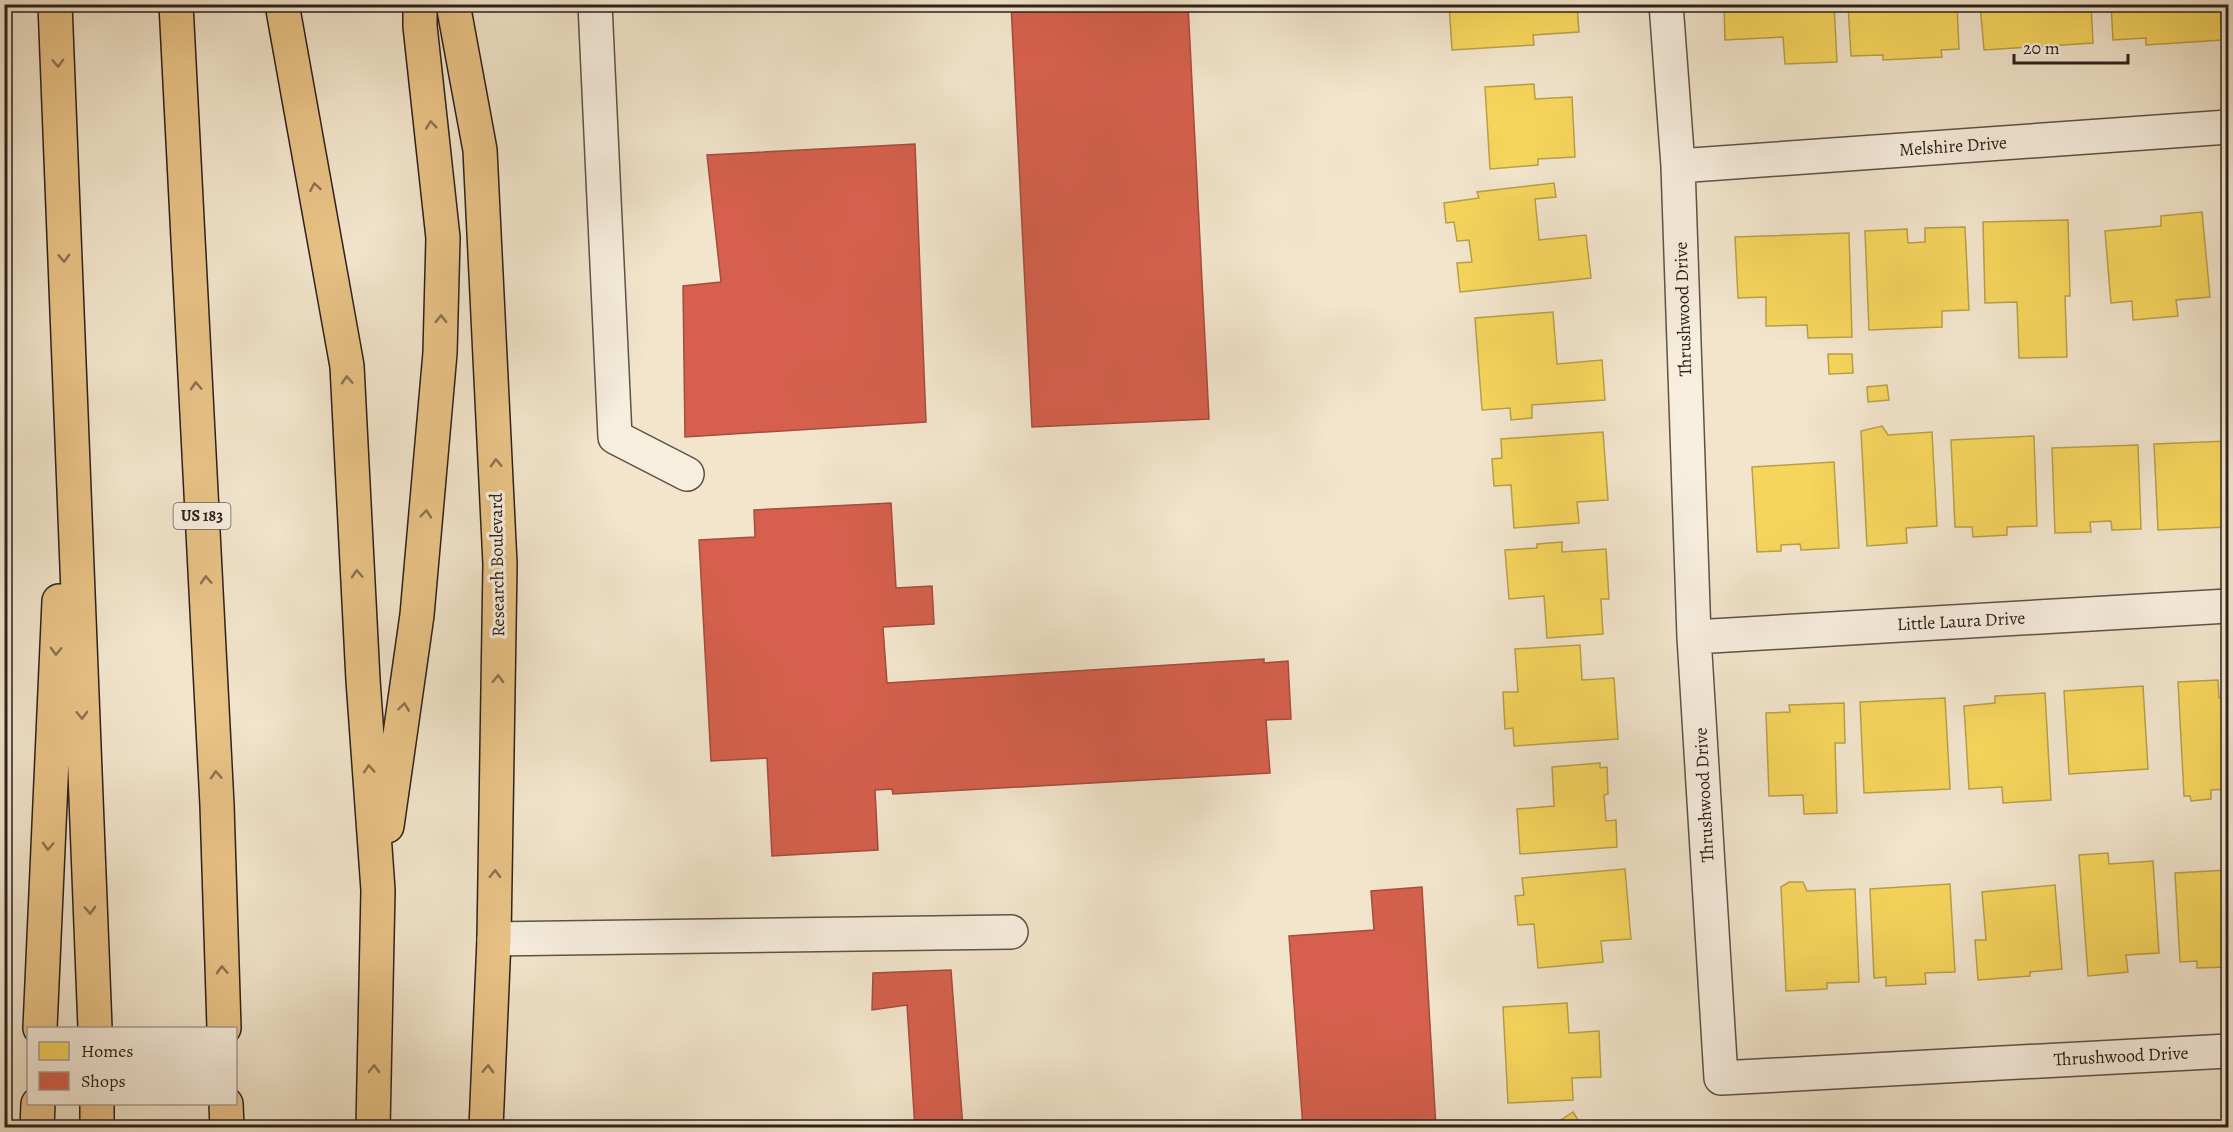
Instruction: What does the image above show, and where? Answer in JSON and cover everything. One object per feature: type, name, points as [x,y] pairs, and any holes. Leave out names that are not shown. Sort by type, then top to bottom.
[{"type":"main road","points":[[56,4],[95,1027]]},
{"type":"main road","name":"US 183","points":[[176,4],[217,805],[224,1027]]},
{"type":"main road","points":[[282,4],[347,366],[363,680],[378,890],[373,1128]]},
{"type":"main road","points":[[378,890],[417,615],[440,353],[443,238],[420,26],[420,4]]},
{"type":"main road","name":"Research Boulevard","points":[[453,4],[480,150],[500,564],[494,939],[486,1128]]},
{"type":"main road","points":[[40,1027],[57,626],[72,467]]},
{"type":"main road","points":[[38,1105],[38,1128]]},
{"type":"main road","points":[[97,1105],[97,1128]]},
{"type":"main road","points":[[226,1105],[227,1128]]},
{"type":"street","points":[[595,4],[615,437],[687,474]]},
{"type":"street","name":"Thrushwood Drive","points":[[1666,4],[1678,166],[1695,637],[1721,1078],[2229,1051]]},
{"type":"street","name":"Melshire Drive","points":[[1678,166],[2229,127]]},
{"type":"street","name":"Little Laura Drive","points":[[1695,637],[2229,606]]},
{"type":"street","points":[[494,939],[1011,933]]},
{"type":"building: Homes","points":[[1449,4],[1577,4],[1579,32],[1533,35],[1534,45],[1452,50]]},
{"type":"building: Homes","points":[[1724,4],[1834,4],[1837,62],[1785,64],[1783,37],[1725,40]]},
{"type":"building: Homes","points":[[1848,4],[1957,4],[1959,49],[1941,50],[1942,57],[1883,60],[1883,55],[1851,56]]},
{"type":"building: Homes","points":[[1980,4],[2091,4],[2093,43],[1984,50]]},
{"type":"building: Homes","points":[[2111,4],[2220,4],[2222,40],[2146,45],[2146,38],[2113,40]]},
{"type":"building: Homes","points":[[2224,62],[2228,62],[2228,79],[2223,79]]},
{"type":"building: Homes","points":[[1534,84],[1535,99],[1572,97],[1575,157],[1538,159],[1538,165],[1490,169],[1485,87]]},
{"type":"building: Homes","points":[[1554,183],[1556,197],[1535,199],[1539,240],[1586,235],[1591,278],[1460,292],[1457,263],[1472,262],[1469,240],[1457,241],[1454,222],[1446,223],[1444,203],[1479,198],[1477,192]]},
{"type":"building: Homes","points":[[2202,212],[2210,297],[2176,300],[2178,316],[2133,320],[2132,301],[2111,303],[2105,231],[2161,226],[2161,216]]},
{"type":"building: Homes","points":[[2068,220],[2070,296],[2065,296],[2067,357],[2019,358],[2017,302],[1985,303],[1983,222]]},
{"type":"building: Homes","points":[[1965,227],[1969,310],[1942,311],[1942,327],[1869,330],[1865,231],[1907,229],[1908,243],[1925,242],[1925,228]]},
{"type":"building: Homes","points":[[1849,233],[1852,337],[1808,338],[1807,325],[1766,326],[1766,297],[1738,298],[1735,237]]},
{"type":"building: Homes","points":[[1553,312],[1557,364],[1602,360],[1605,400],[1532,405],[1532,418],[1511,420],[1510,408],[1482,410],[1475,318]]},
{"type":"building: Homes","points":[[1828,354],[1852,354],[1853,373],[1829,374]]},
{"type":"building: Homes","points":[[1887,385],[1889,400],[1868,402],[1867,387]]},
{"type":"building: Homes","points":[[1882,426],[1888,435],[1932,432],[1937,526],[1906,528],[1907,543],[1867,546],[1861,431]]},
{"type":"building: Homes","points":[[1603,432],[1608,500],[1577,502],[1579,523],[1514,528],[1511,485],[1494,486],[1492,459],[1502,458],[1501,439]]},
{"type":"building: Homes","points":[[2034,436],[2037,526],[2007,527],[2007,535],[1973,537],[1972,527],[1955,527],[1951,440]]},
{"type":"building: Homes","points":[[2228,441],[2228,527],[2158,530],[2154,444]]},
{"type":"building: Homes","points":[[2138,445],[2141,529],[2112,530],[2111,521],[2090,522],[2091,532],[2055,533],[2052,448]]},
{"type":"building: Homes","points":[[1834,462],[1839,548],[1801,550],[1800,544],[1781,545],[1781,551],[1757,552],[1752,467]]},
{"type":"building: Homes","points":[[1562,542],[1562,552],[1606,549],[1609,599],[1601,599],[1603,634],[1547,638],[1544,596],[1509,599],[1505,550],[1537,548],[1537,544]]},
{"type":"building: Homes","points":[[1580,645],[1582,680],[1614,678],[1618,739],[1514,746],[1513,728],[1505,729],[1503,692],[1518,692],[1515,649]]},
{"type":"building: Homes","points":[[2218,680],[2219,698],[2228,697],[2228,789],[2211,790],[2211,799],[2191,801],[2190,796],[2184,796],[2178,682]]},
{"type":"building: Homes","points":[[2143,686],[2148,769],[2069,774],[2064,691]]},
{"type":"building: Homes","points":[[2045,693],[2051,800],[2003,803],[2002,787],[1969,789],[1964,706],[1995,703],[1995,696]]},
{"type":"building: Homes","points":[[1945,698],[1950,789],[1864,793],[1860,702]]},
{"type":"building: Homes","points":[[1844,703],[1845,743],[1835,743],[1837,813],[1804,814],[1803,795],[1769,796],[1766,713],[1790,712],[1789,705]]},
{"type":"building: Homes","points":[[1600,763],[1600,768],[1607,767],[1608,794],[1604,795],[1606,821],[1616,820],[1617,847],[1520,854],[1517,809],[1554,806],[1552,767]]},
{"type":"building: Homes","points":[[2108,853],[2109,864],[2153,861],[2159,953],[2126,955],[2128,972],[2088,976],[2079,855]]},
{"type":"building: Homes","points":[[1625,869],[1631,939],[1601,941],[1603,962],[1538,968],[1534,924],[1518,925],[1515,896],[1524,895],[1522,878]]},
{"type":"building: Homes","points":[[2228,870],[2228,967],[2197,968],[2197,961],[2180,962],[2175,873]]},
{"type":"building: Homes","points":[[1789,882],[1803,882],[1807,891],[1855,889],[1859,982],[1827,983],[1827,989],[1786,991],[1781,887]]},
{"type":"building: Homes","points":[[1950,884],[1955,972],[1925,973],[1926,984],[1886,986],[1886,977],[1874,978],[1870,889]]},
{"type":"building: Homes","points":[[2055,885],[2062,969],[2030,972],[2030,976],[1978,980],[1975,940],[1986,940],[1982,892]]},
{"type":"building: Homes","points":[[1567,1003],[1569,1033],[1599,1031],[1601,1077],[1572,1078],[1573,1100],[1508,1103],[1503,1007]]},
{"type":"building: Homes","points":[[1573,1112],[1583,1128],[1549,1128]]},
{"type":"building: Homes","points":[[2228,1123],[2228,1128],[2174,1128],[2174,1127]]},
{"type":"building: Shops","points":[[1011,4],[1188,4],[1209,419],[1032,427]]},
{"type":"building: Shops","points":[[915,144],[926,422],[685,437],[683,286],[721,282],[707,155]]},
{"type":"building: Shops","points":[[891,503],[896,588],[932,586],[934,624],[883,627],[887,683],[1264,659],[1264,663],[1288,661],[1291,719],[1266,720],[1270,773],[893,794],[892,789],[875,790],[878,850],[772,856],[767,758],[711,761],[699,540],[755,537],[754,510]]},
{"type":"building: Shops","points":[[1422,887],[1436,1128],[1303,1128],[1289,936],[1374,930],[1371,891]]},
{"type":"building: Shops","points":[[951,970],[963,1128],[915,1128],[907,1005],[872,1010],[873,973]]}]
